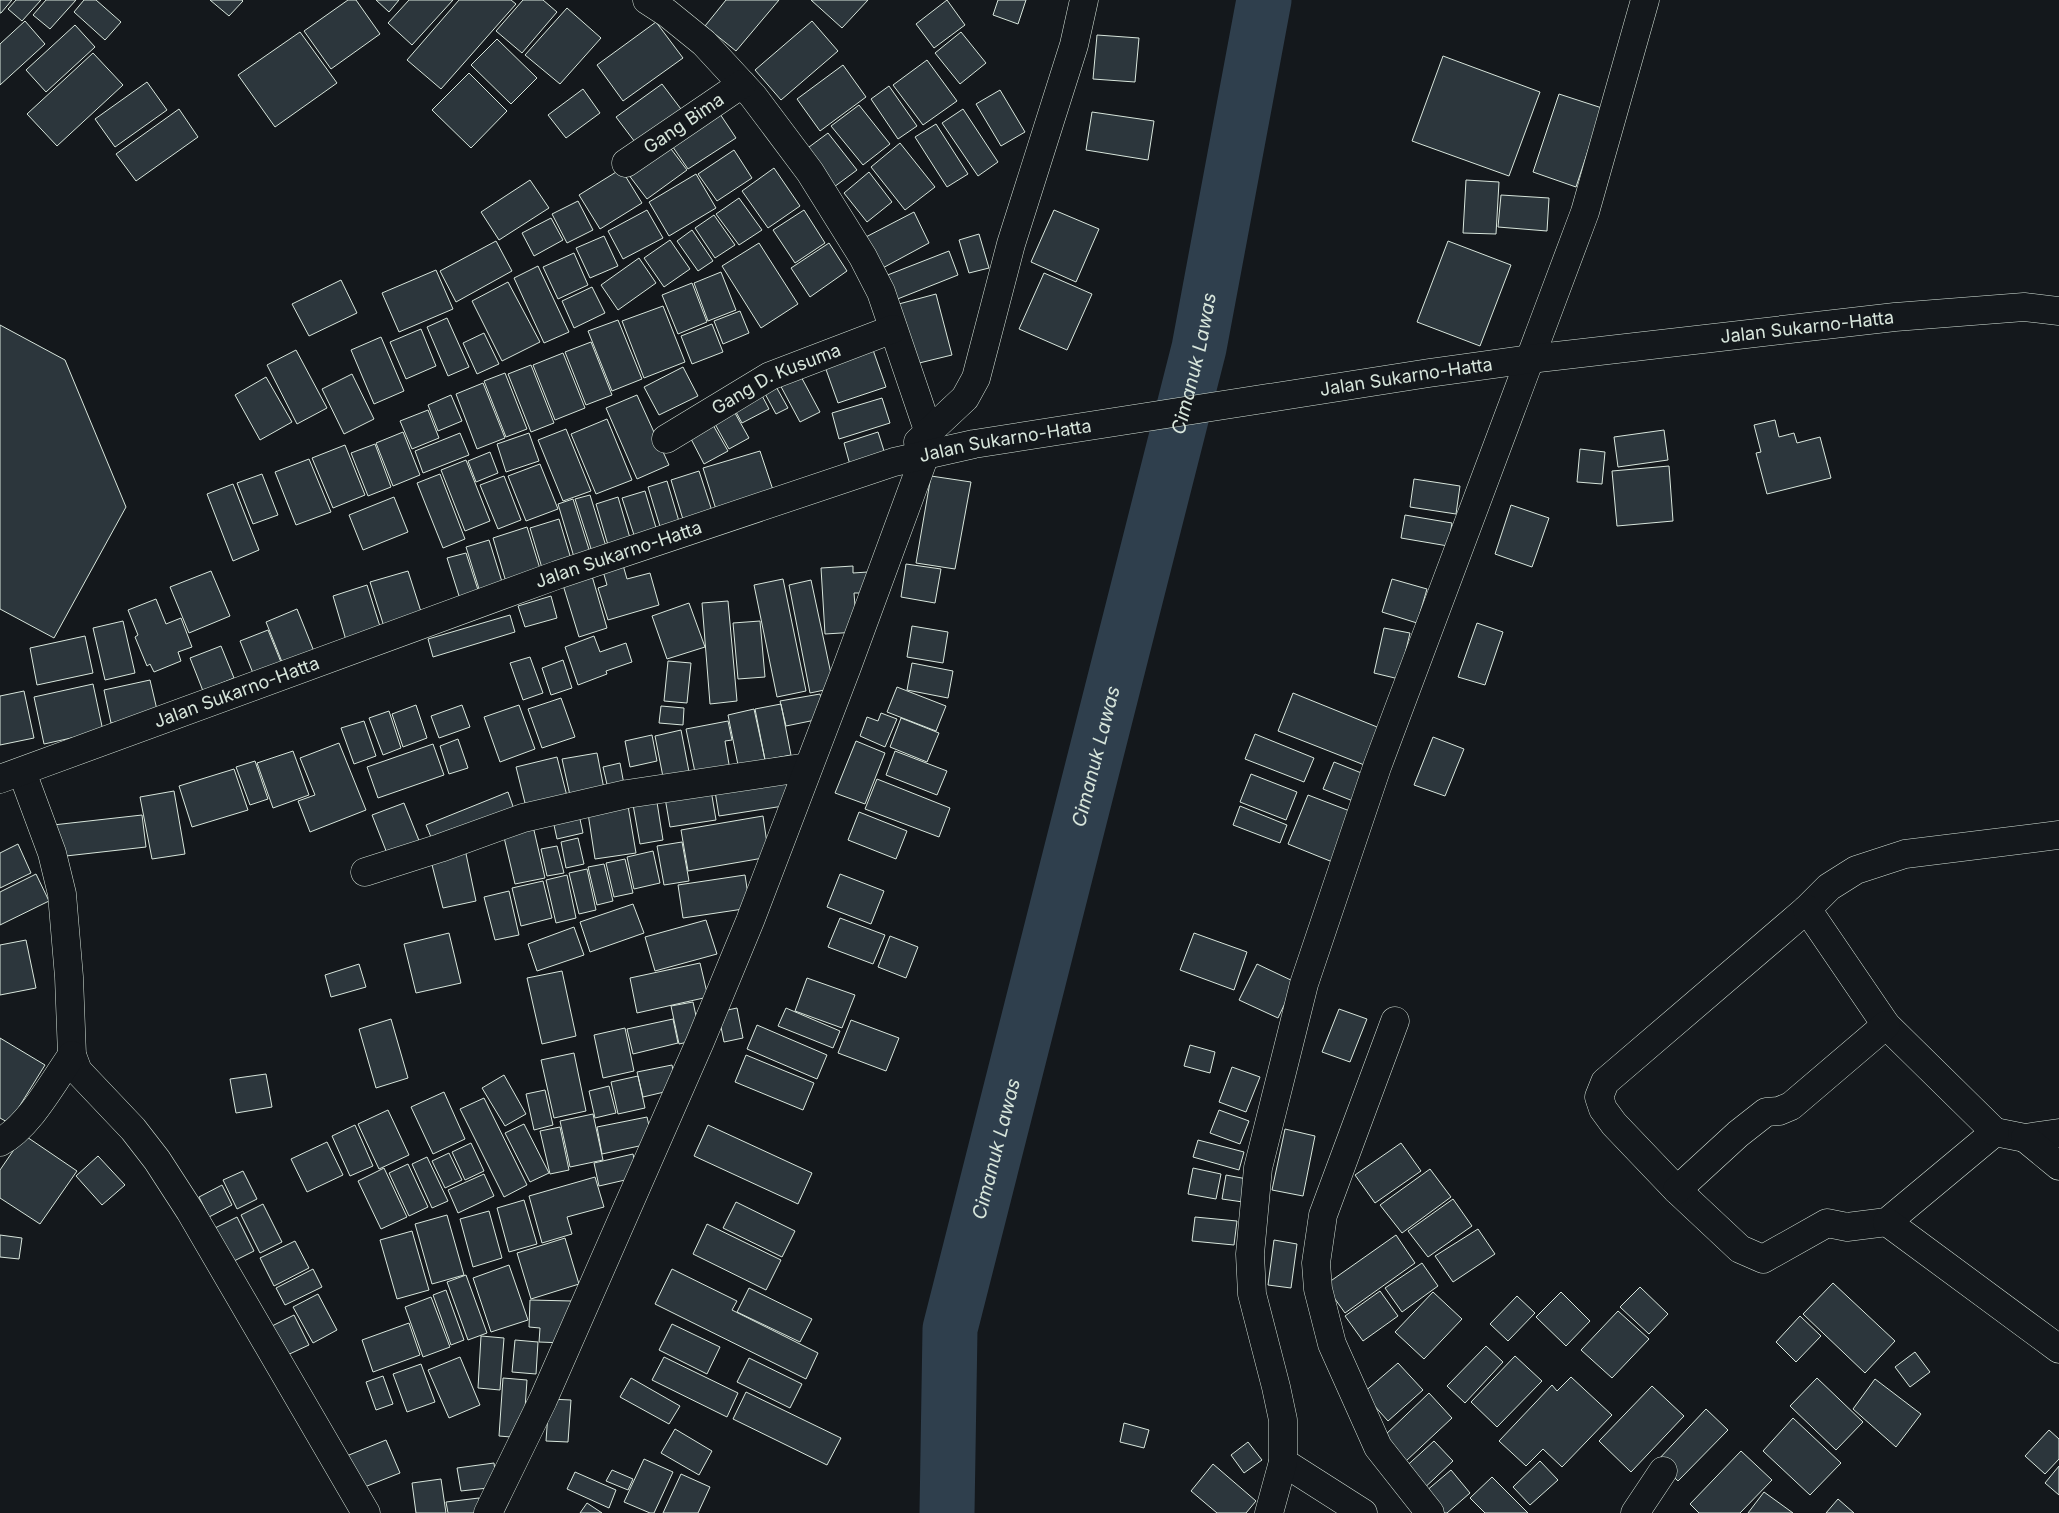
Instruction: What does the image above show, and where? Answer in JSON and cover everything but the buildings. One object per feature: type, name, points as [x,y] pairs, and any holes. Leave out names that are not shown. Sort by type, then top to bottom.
[{"type":"main road","points":[[647,0],[667,13],[704,43],[742,84],[810,172],[858,249],[881,292],[927,444]]},
{"type":"main road","points":[[495,1511],[700,1042],[750,921],[847,668],[927,444],[965,398],[976,378],[1011,244],[1074,45],[1084,0]]},
{"type":"main road","points":[[1269,1513],[1284,1462],[1283,1420],[1252,1294],[1250,1254],[1258,1168],[1310,965],[1377,767],[1585,212],[1645,0]]},
{"type":"main road","name":"Gang Bima","points":[[626,163],[742,84]]},
{"type":"main road","name":"Jalan Sukarno-Hatta","points":[[11,776],[557,575],[894,462],[927,444],[974,444],[1530,359],[1895,317],[2024,307],[2059,312]]},
{"type":"main road","name":"Gang D. Kusuma","points":[[666,439],[770,376],[893,328]]},
{"type":"main road","points":[[365,872],[440,848],[523,818],[627,794],[808,767]]},
{"type":"main road","points":[[11,776],[52,853],[62,894],[69,977],[72,1055],[78,1071],[133,1129],[162,1167],[190,1211],[366,1513]]},
{"type":"main road","points":[[1995,1132],[1887,1222],[1848,1227],[1827,1223],[1763,1259],[1740,1250],[1677,1190],[1614,1124],[1603,1109],[1599,1097],[1605,1082],[1807,909],[1829,887],[1856,870],[1905,854],[2059,835]]},
{"type":"main road","points":[[1807,909],[1886,1025],[1995,1132],[2024,1138],[2059,1133]]},
{"type":"main road","points":[[1395,1021],[1323,1215],[1316,1272],[1318,1289],[1332,1344],[1378,1447],[1430,1513]]},
{"type":"main road","points":[[1677,1190],[1738,1134],[1766,1112],[1779,1111],[1791,1106],[1886,1025]]},
{"type":"main road","points":[[0,1142],[10,1137],[23,1124],[72,1055]]},
{"type":"main road","points":[[2024,1138],[2059,1166]]},
{"type":"main road","points":[[1887,1222],[2059,1349]]},
{"type":"main road","points":[[1284,1462],[1363,1513]]},
{"type":"main road","points":[[1635,1513],[1663,1471]]},
{"type":"waterway","name":"Cimanuk Lawas","points":[[947,1513],[950,1329],[1199,348],[1264,0]]}]
